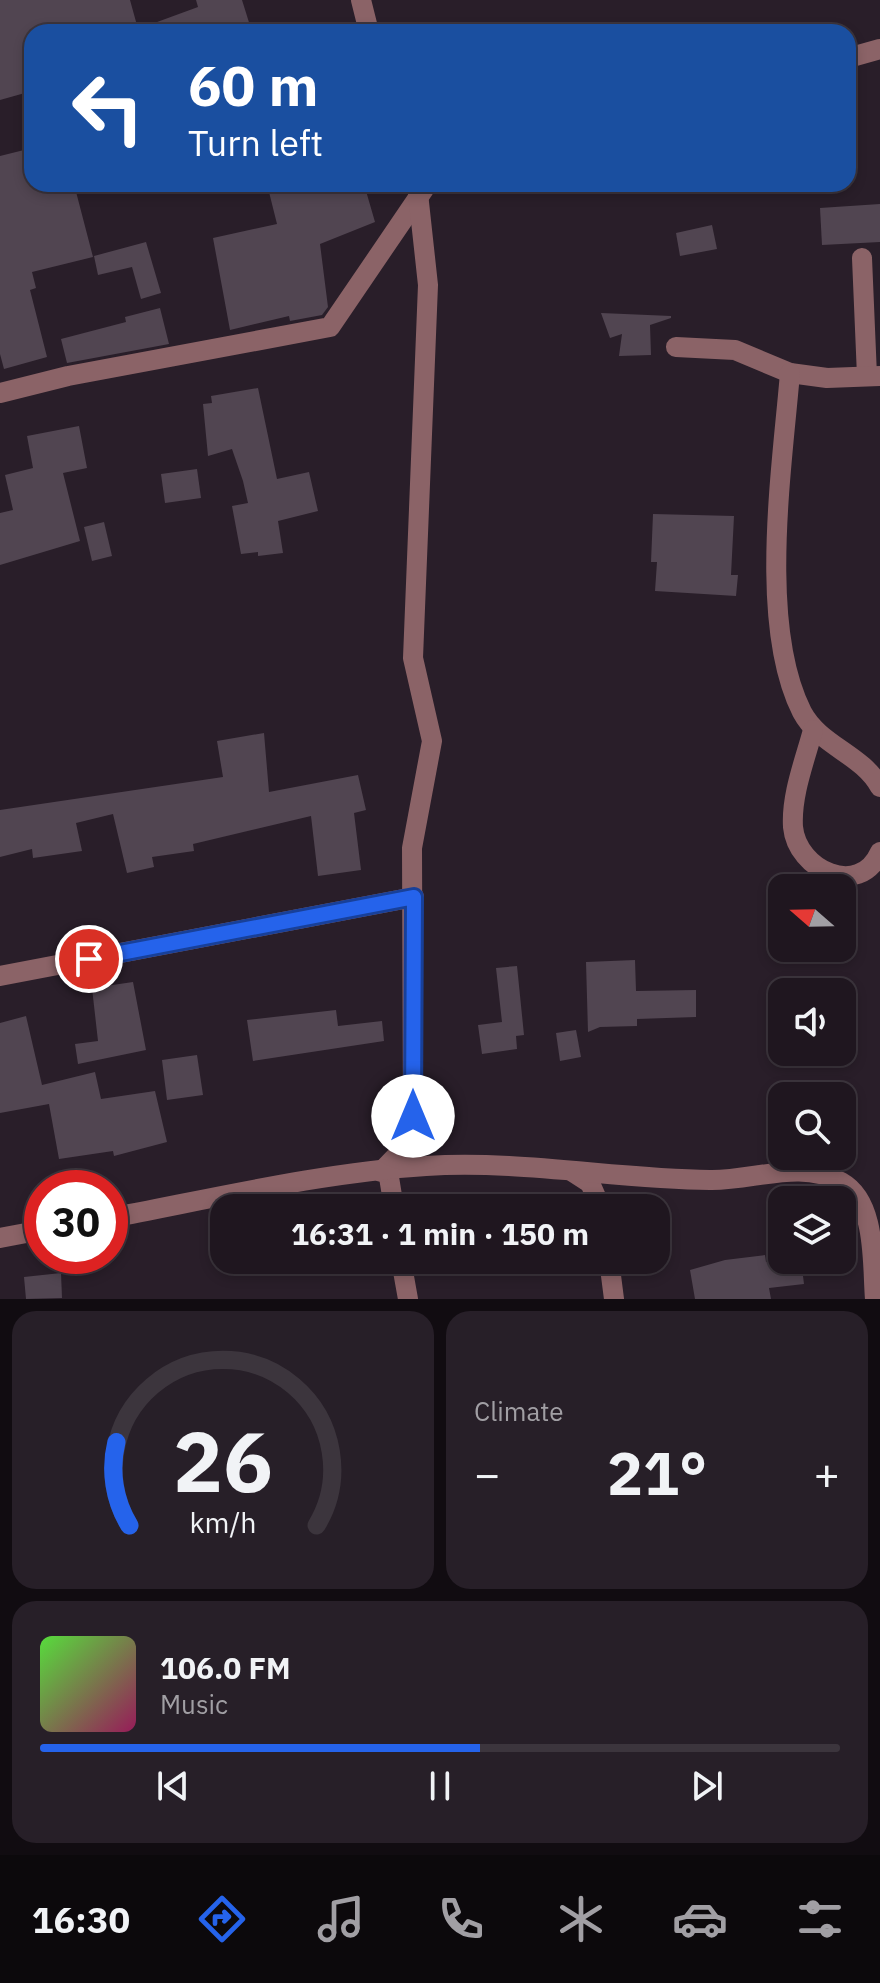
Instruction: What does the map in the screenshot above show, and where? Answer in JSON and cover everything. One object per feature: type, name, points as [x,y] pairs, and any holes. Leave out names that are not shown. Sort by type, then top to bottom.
[{"type":"street","points":[[361,0],[367,24]]},
{"type":"street","points":[[856,56],[880,49]]},
{"type":"street","points":[[0,393],[68,376],[330,327],[419,192]]},
{"type":"street","points":[[384,1171],[404,1148],[413,1116],[412,848],[432,741],[413,658],[428,285],[422,192]]},
{"type":"street","points":[[676,347],[735,350],[790,373],[827,378],[874,376],[862,258]]},
{"type":"street","points":[[790,373],[775,562],[785,666],[801,710],[813,730],[858,762],[880,787]]},
{"type":"street","points":[[813,730],[795,804],[793,828],[798,846],[807,860],[826,873],[842,878],[858,874],[875,862],[880,852]]},
{"type":"street","points":[[0,976],[414,897]]},
{"type":"street","points":[[128,1215],[428,1166],[571,1170],[660,1179],[724,1181],[774,1172],[812,1172],[842,1182],[859,1197],[866,1215],[875,1299]]},
{"type":"street","points":[[571,1170],[590,1183],[595,1194]]},
{"type":"street","points":[[384,1171],[390,1194]]},
{"type":"street","points":[[0,1238],[24,1233]]},
{"type":"street","points":[[404,1274],[408,1299]]},
{"type":"street","points":[[611,1274],[614,1299]]},
{"type":"building","points":[[0,0],[130,0],[137,24],[24,24],[24,93],[0,100]]},
{"type":"building","points":[[196,0],[242,0],[250,24],[152,24],[198,7]]},
{"type":"building","points":[[24,150],[24,192],[76,192],[93,257],[32,272],[36,288],[30,290],[47,357],[4,369],[0,354],[0,156]]},
{"type":"building","points":[[269,192],[366,192],[375,222],[320,244],[328,307],[322,315],[290,321],[289,316],[230,330],[213,238],[277,224]]},
{"type":"building","points":[[880,204],[880,242],[822,245],[820,208]]},
{"type":"building","points":[[712,225],[717,249],[680,256],[676,233]]},
{"type":"building","points":[[146,242],[161,293],[141,299],[132,267],[98,275],[94,256]]},
{"type":"building","points":[[160,308],[169,344],[67,363],[61,339],[126,322],[125,317]]},
{"type":"building","points":[[601,313],[671,318],[650,325],[651,355],[619,356],[622,334],[610,338]]},
{"type":"building","points":[[258,388],[277,479],[309,472],[318,511],[278,521],[283,553],[258,556],[258,552],[241,554],[232,506],[248,503],[243,481],[232,449],[208,456],[203,404],[212,403],[211,396]]},
{"type":"building","points":[[79,426],[87,468],[63,473],[80,541],[0,565],[0,513],[13,510],[5,475],[33,468],[27,436]]},
{"type":"building","points":[[197,469],[201,498],[165,503],[161,474]]},
{"type":"building","points":[[653,514],[734,516],[731,575],[738,575],[736,596],[655,591],[657,562],[651,562]]},
{"type":"building","points":[[104,522],[112,556],[92,561],[84,527]]},
{"type":"building","points":[[264,733],[269,792],[358,775],[366,810],[354,813],[361,870],[318,876],[311,816],[193,844],[194,851],[152,857],[154,867],[127,873],[113,814],[76,823],[82,851],[33,858],[32,849],[0,857],[0,810],[223,777],[217,741]]},
{"type":"building","points":[[635,960],[636,991],[696,990],[696,1017],[637,1019],[637,1026],[600,1027],[588,1032],[586,962]]},
{"type":"building","points":[[517,966],[524,1035],[516,1036],[517,1049],[482,1054],[478,1025],[502,1022],[496,968]]},
{"type":"building","points":[[133,982],[146,1050],[78,1064],[75,1044],[98,1041],[92,988]]},
{"type":"building","points":[[336,1010],[338,1026],[382,1021],[384,1041],[253,1061],[247,1020]]},
{"type":"building","points":[[26,1016],[42,1085],[95,1072],[101,1099],[155,1091],[167,1142],[114,1156],[113,1151],[59,1159],[49,1104],[0,1113],[0,1023]]},
{"type":"building","points":[[576,1030],[581,1057],[560,1061],[556,1033]]},
{"type":"building","points":[[197,1055],[203,1095],[167,1100],[162,1060]]},
{"type":"building","points":[[765,1255],[768,1274],[803,1274],[804,1284],[769,1288],[771,1299],[695,1299],[690,1270],[725,1260]]},
{"type":"building","points":[[61,1274],[62,1298],[26,1299],[24,1277]]},
{"type":"route","points":[[89,959],[414,897],[413,1116]]}]
